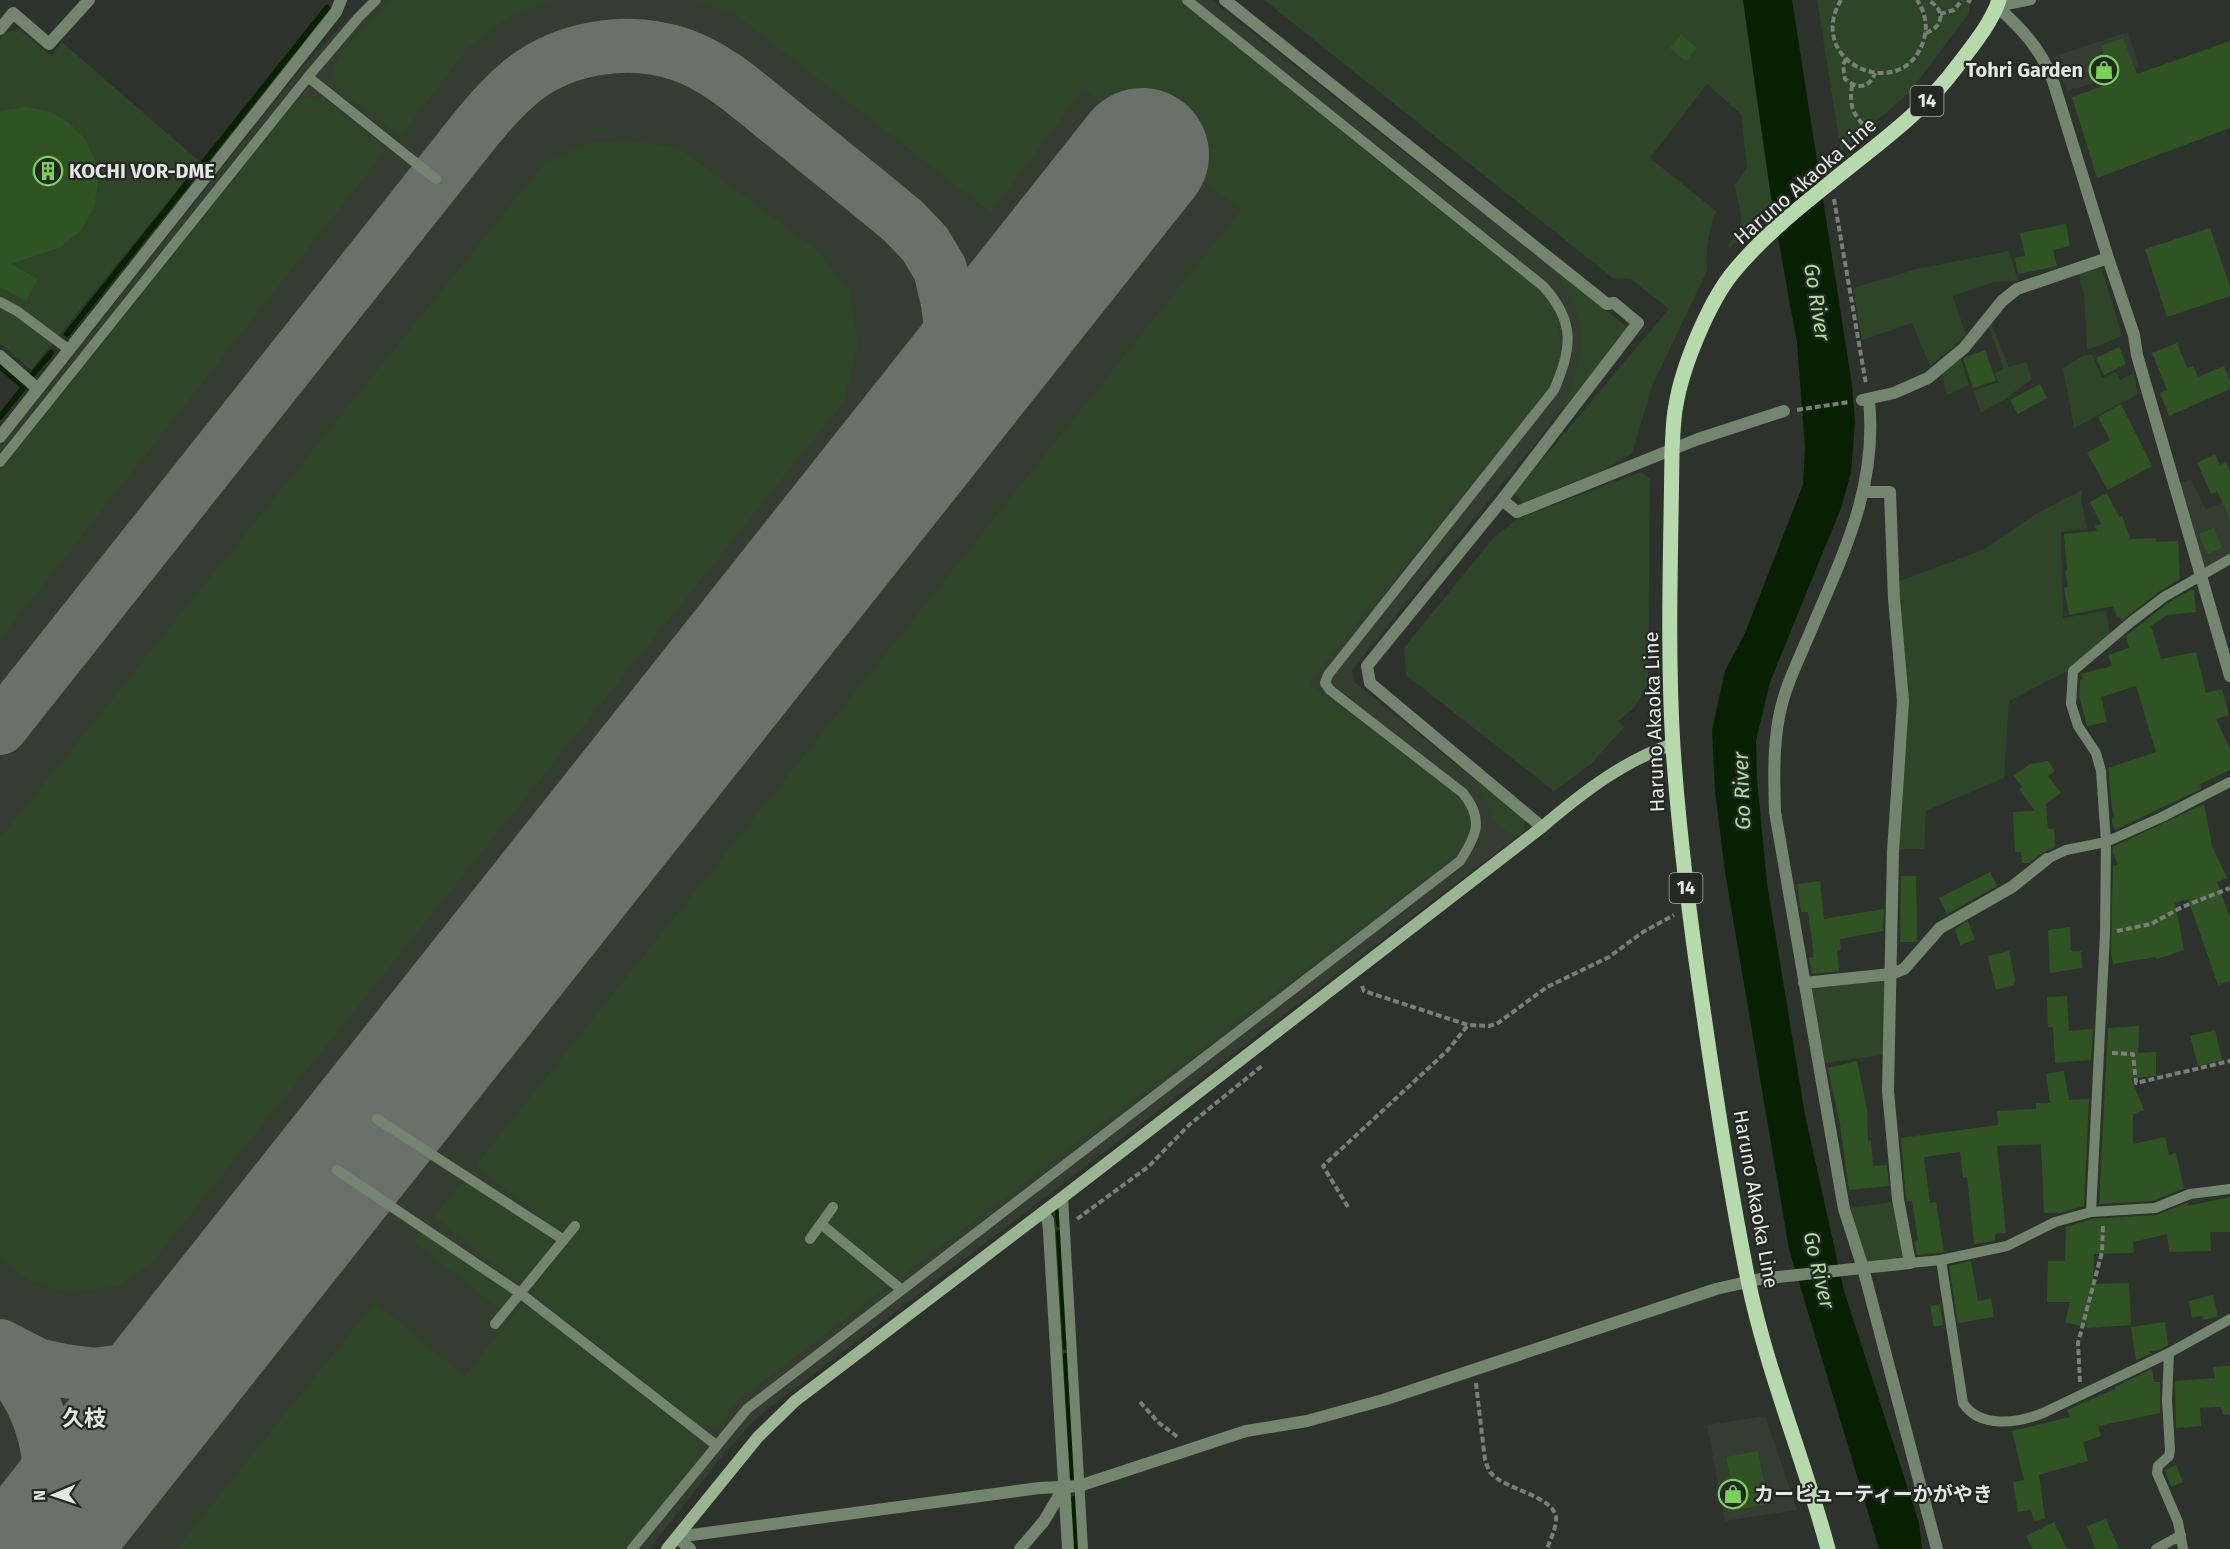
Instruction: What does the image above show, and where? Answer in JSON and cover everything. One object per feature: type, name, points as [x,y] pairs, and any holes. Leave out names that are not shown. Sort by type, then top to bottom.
[{"type":"main road","name":"Haruno Akaoka Line","points":[[1828,1549],[1817,1506],[1764,1344],[1748,1281],[1725,1164],[1689,909],[1680,837],[1673,744],[1672,450],[1676,404],[1685,371],[1700,333],[1731,276],[1767,237],[1833,189],[1942,87],[1979,36],[1994,2]]},
{"type":"street","points":[[0,29],[14,14],[50,44],[89,0]]},
{"type":"street","points":[[0,437],[336,12],[341,0]]},
{"type":"street","points":[[1225,0],[1607,304],[1614,303],[1638,323],[1502,500],[1367,666],[1370,683],[1542,826]]},
{"type":"street","points":[[1994,2],[2024,30],[2049,70],[2134,334],[2137,355],[2230,676]]},
{"type":"street","points":[[1936,1549],[1863,1268],[1844,1209],[1775,812],[1774,757],[1779,715],[1794,670],[1850,537],[1864,492],[1872,425],[1865,400],[1894,393],[1928,378],[1964,348],[2002,301],[2017,289],[2108,258]]},
{"type":"street","points":[[0,356],[38,389]]},
{"type":"street","points":[[1502,500],[1517,512],[1698,439],[1784,411]]},
{"type":"street","points":[[677,1537],[1039,1488],[1079,1486],[1246,1431],[1307,1421],[1372,1403],[1716,1289],[1781,1276],[1910,1263],[1898,1199],[1888,1091],[1893,852],[1903,701],[1894,599],[1890,492],[1864,492]]},
{"type":"street","points":[[668,1549],[758,1437],[795,1401],[1063,1197],[1580,795],[1631,761],[1673,744]]},
{"type":"street","points":[[1804,983],[1890,974],[1904,969],[1940,928],[2012,887],[2047,859]]},
{"type":"street","points":[[1042,1213],[1048,1220],[1049,1232],[1068,1549]]},
{"type":"street","points":[[1020,1549],[1044,1521],[1064,1487]]},
{"type":"street","points":[[677,1537],[690,1549]]},
{"type":"lane","points":[[0,462],[308,77],[376,0]]},
{"type":"lane","points":[[633,1549],[747,1409],[1460,861],[1473,840],[1477,824],[1474,807],[1463,793],[1330,690],[1326,683],[1328,675],[1554,390],[1567,358],[1569,345],[1564,320],[1559,307],[1543,286],[1187,0]]},
{"type":"lane","points":[[1994,2],[2031,0]]},
{"type":"lane","points":[[308,77],[436,179]]},
{"type":"lane","points":[[0,302],[17,310],[68,349]]},
{"type":"lane","points":[[2091,1212],[2105,933],[2106,842],[2101,771],[2096,753],[2078,726],[2071,704],[2073,671],[2156,603],[2230,559]]},
{"type":"lane","points":[[2047,859],[2066,850],[2106,842],[2162,817],[2230,782]]},
{"type":"lane","points":[[377,1119],[564,1240]]},
{"type":"lane","points":[[337,1170],[520,1293],[716,1445]]},
{"type":"lane","points":[[1910,1263],[1941,1260],[2007,1246],[2055,1222],[2091,1212],[2155,1208],[2190,1194],[2230,1189]]},
{"type":"lane","points":[[1063,1197],[1083,1549]]},
{"type":"lane","points":[[810,1239],[833,1208]]},
{"type":"lane","points":[[821,1224],[902,1290]]},
{"type":"lane","points":[[495,1324],[575,1226]]},
{"type":"lane","points":[[1941,1260],[1963,1403],[1969,1412],[1997,1422],[2025,1420],[2043,1413],[2169,1353],[2230,1319]]},
{"type":"lane","points":[[2169,1353],[2167,1400],[2170,1450],[2169,1456],[2158,1466],[2157,1473],[2178,1522],[2183,1549]]},
{"type":"lane","points":[[2156,1549],[2181,1535]]},
{"type":"path","points":[[1841,0],[1833,19],[1835,43],[1846,59],[1858,69],[1875,73],[1895,71],[1916,56],[1926,33],[1925,20],[1918,1],[1926,0],[1936,4],[1940,14],[1940,23],[1936,29],[1926,33]]},
{"type":"path","points":[[1940,14],[1954,10],[1962,0]]},
{"type":"path","points":[[1846,59],[1843,65],[1845,80],[1852,85],[1866,86],[1875,73]]},
{"type":"path","points":[[1852,85],[1851,107],[1855,116],[1871,133]]},
{"type":"path","points":[[1784,411],[1865,400],[1833,189]]},
{"type":"path","points":[[2105,933],[2151,924],[2182,906],[2230,888]]},
{"type":"path","points":[[1355,992],[1364,991],[1468,1025],[1478,1027],[1498,1023],[1547,987],[1609,957],[1643,932],[1689,909]]},
{"type":"path","points":[[1354,972],[1364,991]]},
{"type":"path","points":[[1348,1207],[1323,1166],[1447,1051],[1468,1025]]},
{"type":"path","points":[[2099,1053],[2133,1054],[2136,1083],[2230,1062]]},
{"type":"path","points":[[1065,1227],[1148,1167],[1189,1125],[1265,1064]]},
{"type":"path","points":[[2081,1394],[2078,1343],[2102,1252],[2104,1211]]},
{"type":"path","points":[[1475,1370],[1485,1460],[1489,1472],[1499,1480],[1539,1499],[1554,1511],[1556,1518],[1547,1549]]},
{"type":"path","points":[[1140,1402],[1159,1423],[1193,1448]]},
{"type":"shaded area","points":[[367,0],[1211,0],[1628,328],[1352,670],[1353,681],[1525,820],[1524,831],[759,1416],[727,1450],[649,1549],[0,1549],[0,447],[303,66]]},
{"type":"shaded area","points":[[392,0],[552,0],[509,17],[467,49],[400,137],[339,90],[332,77],[339,58],[347,47]]},
{"type":"shaded area","points":[[694,0],[1176,0],[1533,282],[1550,304],[1559,327],[1560,339],[1559,365],[1555,379],[1309,683],[1461,797],[1473,820],[1471,833],[1456,855],[739,1400],[718,1427],[701,1427],[530,1291],[582,1226],[574,1220],[560,1232],[475,1166],[1241,210],[1084,89],[991,213],[737,16]]},
{"type":"shaded area","points":[[1264,0],[1743,0],[1772,204],[1730,248],[1728,246],[1742,222],[1735,185],[1747,168],[1741,114],[1707,84],[1650,158],[1716,211],[1708,241],[1707,271],[1652,386],[1632,453],[1606,469],[1524,503],[1514,493],[1669,309],[1631,279],[1613,278]]},
{"type":"shaded area","points":[[1817,0],[1965,0],[1970,3],[1969,13],[1909,93],[1841,151]]},
{"type":"shaded area","points":[[19,29],[51,56],[62,42],[200,162],[31,370],[0,343],[0,38],[5,33]]},
{"type":"shaded area","points":[[2128,32],[2139,67],[2067,92],[2053,57]]},
{"type":"shaded area","points":[[308,97],[324,100],[386,150],[0,640],[0,472],[293,104]]},
{"type":"shaded area","points":[[627,140],[679,148],[815,248],[850,290],[858,345],[844,402],[152,1263],[119,1286],[67,1293],[28,1280],[0,1258],[0,838],[545,162],[591,142]]},
{"type":"shaded area","points":[[2009,251],[2018,281],[1994,282],[1953,296],[1966,335],[1930,366],[1912,323],[1862,340],[1853,288],[1917,269]]},
{"type":"shaded area","points":[[2095,266],[2102,270],[2122,336],[2087,349],[2084,294],[2078,272]]},
{"type":"shaded area","points":[[1553,269],[1628,328],[1562,411],[1576,371],[1581,338],[1574,306],[1566,288]]},
{"type":"shaded area","points":[[1991,323],[2009,367],[2026,362],[2032,379],[1981,413],[1973,391],[1998,382],[1995,373],[2004,369],[1989,327]]},
{"type":"shaded area","points":[[2085,355],[2092,355],[2102,378],[2116,372],[2120,380],[2133,373],[2138,394],[2074,428],[2063,368]]},
{"type":"shaded area","points":[[1961,359],[1969,385],[1947,395],[1942,372]]},
{"type":"shaded area","points":[[1641,472],[1650,479],[1648,684],[1634,708],[1618,721],[1624,727],[1591,764],[1554,791],[1406,675],[1404,648],[1494,537],[1519,518]]},
{"type":"shaded area","points":[[2191,479],[2206,510],[2230,499],[2230,555],[2202,577],[2175,485]]},
{"type":"shaded area","points":[[2082,490],[2081,500],[2087,529],[2061,532],[2063,618],[2106,611],[2111,640],[2073,671],[2063,673],[2009,701],[2004,778],[1926,811],[1924,849],[1897,849],[1898,582],[1985,549],[2034,515]]},
{"type":"shaded area","points":[[1477,781],[1525,820],[1524,831],[1515,838],[1492,819]]},
{"type":"shaded area","points":[[1891,974],[1889,1054],[1818,1064],[1804,983]]},
{"type":"shaded area","points":[[470,1173],[550,1237],[551,1249],[527,1280],[514,1281],[434,1216]]},
{"type":"shaded area","points":[[1899,1201],[1910,1263],[1863,1268],[1844,1209]]},
{"type":"shaded area","points":[[426,1226],[509,1291],[510,1301],[502,1311],[413,1242]]},
{"type":"shaded area","points":[[375,1302],[464,1376],[523,1304],[527,1304],[694,1436],[701,1447],[699,1460],[629,1549],[176,1549]]},
{"type":"shaded area","points":[[1765,1416],[1797,1510],[1725,1521],[1707,1425]]},
{"type":"water","name":"Go River","points":[[1743,0],[1792,0],[1852,385],[1855,422],[1851,472],[1841,508],[1770,682],[1756,741],[1757,779],[1767,884],[1805,1115],[1844,1291],[1919,1523],[1922,1549],[1879,1549],[1789,1249],[1725,872],[1715,790],[1712,730],[1725,671],[1745,633],[1803,485],[1805,447],[1797,343],[1772,204]]},
{"type":"building","points":[[1681,34],[1697,48],[1686,61],[1670,48]]},
{"type":"building","points":[[2123,38],[2137,74],[2230,41],[2230,128],[2097,178],[2072,97],[2114,82],[2101,46]]},
{"type":"building","name":"KOCHI VOR-DME","points":[[25,107],[48,111],[68,122],[85,139],[95,160],[98,183],[94,208],[81,230],[61,247],[11,264],[38,279],[26,301],[0,287],[0,111]]},
{"type":"building","points":[[2066,224],[2070,246],[2053,250],[2057,266],[2018,274],[2015,258],[2025,256],[2020,233]]},
{"type":"building","points":[[2210,228],[2230,287],[2230,296],[2167,317],[2145,249]]},
{"type":"building","points":[[2177,343],[2187,368],[2193,366],[2198,377],[2224,366],[2230,381],[2230,389],[2169,416],[2160,393],[2167,390],[2152,353]]},
{"type":"building","points":[[2119,347],[2126,364],[2104,375],[2096,358]]},
{"type":"building","points":[[1985,350],[1996,381],[1973,388],[1963,359]]},
{"type":"building","points":[[2040,384],[2047,398],[2018,414],[2010,400]]},
{"type":"building","points":[[2121,404],[2152,466],[2108,490],[2087,453],[2110,440],[2098,417]]},
{"type":"building","points":[[2215,454],[2220,465],[2226,462],[2230,471],[2230,518],[2217,491],[2211,494],[2197,463]]},
{"type":"building","points":[[2107,493],[2119,517],[2122,516],[2130,539],[2156,538],[2156,542],[2178,541],[2180,579],[2160,591],[2121,621],[2113,606],[2069,615],[2064,588],[2068,587],[2064,534],[2097,531],[2095,526],[2101,524],[2090,502]]},
{"type":"building","points":[[2214,528],[2222,548],[2207,554],[2199,534]]},
{"type":"building","points":[[2194,590],[2196,612],[2167,615],[2151,626],[2161,659],[2196,652],[2206,693],[2222,689],[2229,715],[2216,719],[2230,749],[2230,770],[2200,784],[2201,789],[2115,830],[2112,823],[2112,819],[2115,818],[2108,768],[2156,752],[2136,686],[2101,697],[2107,722],[2087,726],[2079,695],[2080,680],[2083,679],[2081,674],[2112,666],[2108,655],[2129,648],[2126,636],[2168,603]]},
{"type":"building","points":[[2048,761],[2055,771],[2048,776],[2061,793],[2046,804],[2048,829],[2054,829],[2055,847],[2029,863],[2022,863],[2021,852],[2015,852],[2013,812],[2035,811],[2019,789],[2022,787],[2014,776],[2030,764]]},
{"type":"building","points":[[2204,804],[2212,846],[2227,878],[2217,882],[2230,917],[2230,981],[2218,985],[2188,899],[2175,903],[2184,950],[2157,959],[2156,957],[2113,964],[2111,953],[2113,866],[2118,865],[2113,847]]},
{"type":"building","points":[[1990,872],[1997,886],[1947,914],[1939,898]]},
{"type":"building","points":[[1901,876],[1916,876],[1917,942],[1900,942]]},
{"type":"building","points":[[1820,881],[1824,919],[1884,909],[1883,931],[1840,939],[1841,950],[1837,950],[1839,971],[1812,974],[1809,958],[1814,957],[1808,912],[1801,912],[1797,884]]},
{"type":"building","points":[[1968,921],[1975,940],[1960,945],[1955,929]]},
{"type":"building","points":[[2070,927],[2071,951],[2081,951],[2082,968],[2050,973],[2048,930]]},
{"type":"building","points":[[2009,951],[2015,979],[2014,985],[1996,990],[1988,956]]},
{"type":"building","points":[[2067,996],[2069,1031],[2093,1029],[2091,1060],[2055,1063],[2053,1027],[2048,1027],[2047,997]]},
{"type":"building","points":[[2139,1026],[2138,1053],[2156,1052],[2156,1076],[2131,1078],[2144,1110],[2133,1114],[2133,1144],[2165,1137],[2169,1155],[2176,1153],[2184,1188],[2153,1201],[2099,1204],[2108,1028]]},
{"type":"building","points":[[2215,1030],[2222,1060],[2198,1066],[2190,1036]]},
{"type":"building","points":[[1857,1061],[1867,1109],[1868,1141],[1871,1140],[1873,1166],[1887,1165],[1889,1186],[1849,1190],[1840,1125],[1828,1068]]},
{"type":"building","points":[[2064,1071],[2069,1100],[2089,1099],[2084,1206],[2060,1213],[2044,1213],[2041,1144],[1997,1146],[2006,1233],[1995,1234],[1995,1241],[1974,1244],[1967,1177],[1963,1178],[1960,1152],[1924,1157],[1930,1203],[1936,1202],[1944,1252],[1917,1255],[1914,1241],[1918,1240],[1912,1201],[1907,1202],[1906,1198],[1901,1138],[1998,1125],[1997,1111],[2036,1109],[2036,1103],[2050,1103],[2046,1074]]},
{"type":"building","points":[[2230,1197],[2230,1232],[2210,1232],[2211,1251],[2169,1252],[2167,1234],[2133,1242],[2134,1253],[2094,1254],[2093,1284],[2129,1283],[2131,1325],[2088,1328],[2065,1322],[2070,1302],[2047,1302],[2048,1261],[2065,1261],[2066,1227],[2092,1219],[2156,1215],[2187,1203],[2188,1206]]},
{"type":"building","points":[[1971,1261],[1978,1301],[1991,1298],[1994,1317],[1958,1323],[1949,1266]]},
{"type":"building","points":[[2213,1295],[2218,1317],[2203,1320],[2202,1316],[2192,1318],[2189,1301]]},
{"type":"building","points":[[1940,1304],[1943,1325],[1934,1327],[1930,1306]]},
{"type":"building","points":[[2165,1322],[2168,1345],[2159,1350],[2150,1351],[2150,1354],[2136,1360],[2131,1327]]},
{"type":"building","points":[[2230,1366],[2230,1414],[2223,1415],[2221,1407],[2200,1408],[2201,1426],[2176,1428],[2175,1381],[2215,1378],[2213,1367]]},
{"type":"building","points":[[2152,1369],[2154,1382],[2160,1382],[2160,1413],[2098,1426],[2101,1436],[2083,1442],[2088,1461],[2039,1475],[2045,1519],[2034,1521],[2031,1510],[2018,1512],[2013,1482],[2024,1480],[2012,1431],[2070,1417],[2067,1410],[2115,1389]]},
{"type":"building","points":[[1758,1451],[1768,1504],[1737,1510],[1726,1457]]},
{"type":"building","points":[[2176,1465],[2183,1482],[2171,1487],[2165,1470]]},
{"type":"building","points":[[2106,1519],[2119,1549],[2095,1549],[2087,1526]]},
{"type":"building","points":[[2054,1522],[2067,1549],[2033,1549],[2026,1536]]},
{"type":"waterway","points":[[67,334],[327,8]]},
{"type":"waterway","points":[[33,374],[51,353]]},
{"type":"waterway","points":[[0,366],[24,387],[0,417]]},
{"type":"waterway","points":[[1058,1213],[1059,1224]]},
{"type":"waterway","points":[[1059,1233],[1066,1347]]},
{"type":"waterway","points":[[1066,1356],[1073,1477]]},
{"type":"waterway","points":[[1074,1499],[1077,1549]]},
{"type":"taxiway","points":[[0,728],[485,118],[516,86],[533,73],[573,54],[617,46],[639,46],[682,55],[709,67],[746,93],[857,183],[903,221],[925,244],[940,269],[948,303],[952,338],[943,396],[936,420],[917,438]]},
{"type":"taxiway","points":[[0,1346],[37,1365],[96,1375],[144,1368],[189,1354],[209,1331]]},
{"type":"taxiway","points":[[0,1355],[34,1405],[46,1440],[49,1459],[49,1500],[45,1525],[36,1549]]},
{"type":"runway","points":[[36,1549],[1142,155]]},
{"type":"place","name":"Tohri Garden","points":[[2104,70]]},
{"type":"place","name":"KOCHI VOR-DME","points":[[48,171]]},
{"type":"place","name":"カービューティーかがやき","points":[[1733,1494]]},
{"type":"district","name":"久枝","points":[[84,1418]]}]
